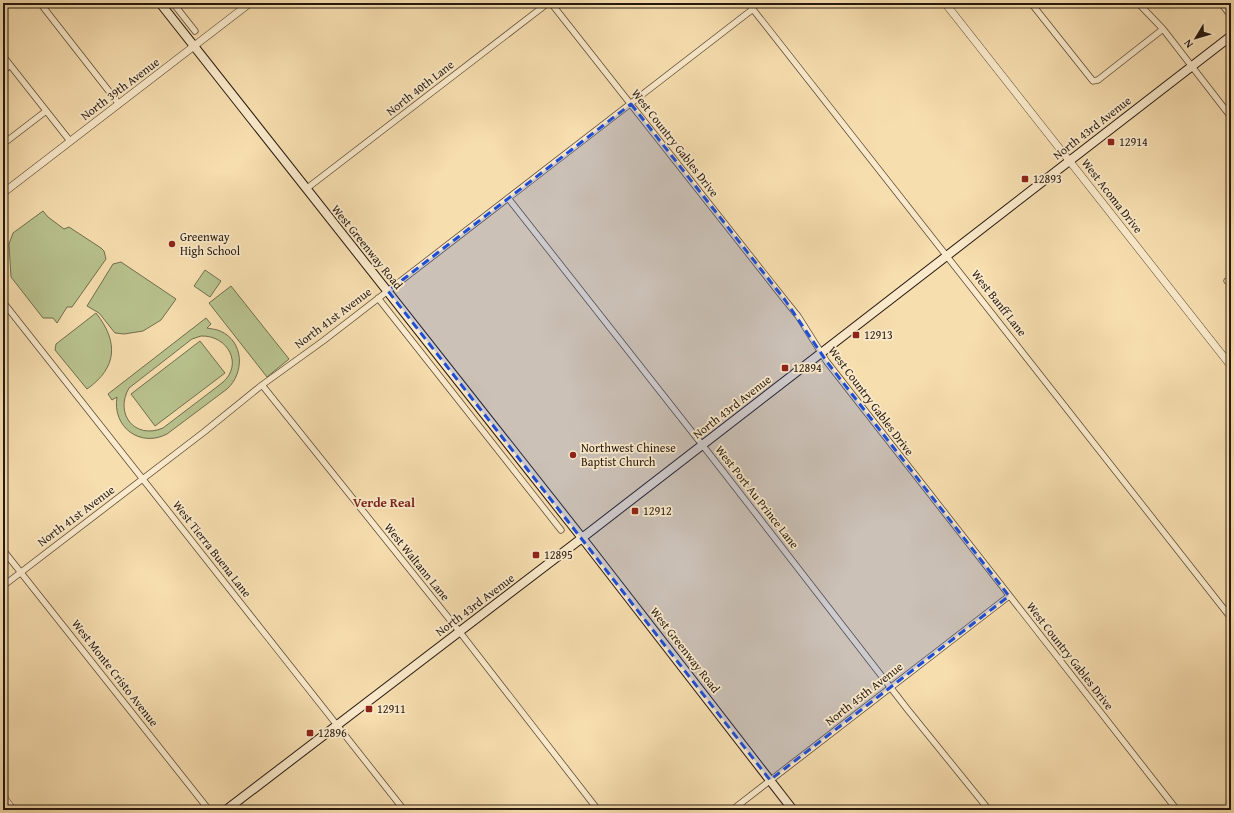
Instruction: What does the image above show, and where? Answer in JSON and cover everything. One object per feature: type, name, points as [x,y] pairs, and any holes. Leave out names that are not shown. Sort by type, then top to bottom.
[{"type":"main road","name":"West Greenway Road","points":[[160,3],[582,538],[793,810]]},
{"type":"main road","name":"North 43rd Avenue","points":[[226,810],[703,445],[1231,36]]},
{"type":"street","points":[[40,3],[119,104]]},
{"type":"street","points":[[173,3],[195,31]]},
{"type":"street","name":"North 39th Avenue","points":[[3,193],[250,3]]},
{"type":"street","name":"North 40th Lane","points":[[306,189],[548,3]]},
{"type":"street","name":"West Country Gables Drive","points":[[551,3],[798,316],[821,354],[836,375],[1176,810]]},
{"type":"street","name":"West Banff Lane","points":[[748,3],[1231,618]]},
{"type":"street","name":"West Acoma Drive","points":[[945,3],[1231,366]]},
{"type":"street","points":[[1030,3],[1093,81],[1098,80],[1163,29]]},
{"type":"street","points":[[1138,3],[1163,29],[1231,117]]},
{"type":"street","points":[[1221,3],[1231,16]]},
{"type":"street","name":"North 41st Avenue","points":[[3,586],[262,385],[388,291],[631,104],[752,9]]},
{"type":"street","points":[[3,56],[70,141]]},
{"type":"street","points":[[3,71],[10,65]]},
{"type":"street","points":[[3,144],[46,111]]},
{"type":"street","name":"West Port Au Prince Lane","points":[[508,198],[989,810]]},
{"type":"street","name":"West Greenway Road","points":[[378,298],[561,530]]},
{"type":"street","name":"West Tierra Buena Lane","points":[[3,302],[404,810]]},
{"type":"street","name":"West Waltann Lane","points":[[262,385],[459,632],[598,810]]},
{"type":"street","points":[[547,513],[556,505]]},
{"type":"street","name":"West Monte Cristo Avenue","points":[[3,550],[209,810]]},
{"type":"street","name":"North 45th Avenue","points":[[732,810],[1009,596]]},
{"type":"street","points":[[3,797],[13,810]]},
{"type":"highlighted area","points":[[631,104],[785,300],[827,362],[1009,596],[770,780],[388,291]]},
{"type":"green space","points":[[43,211],[48,217],[64,229],[69,227],[101,248],[104,251],[106,259],[72,307],[67,307],[57,323],[53,318],[43,318],[11,277],[9,244],[13,233]]},
{"type":"green space","points":[[121,262],[176,299],[161,320],[143,331],[124,334],[115,333],[99,313],[87,306],[113,264]]},
{"type":"green space","points":[[205,270],[221,281],[210,297],[194,286]]},
{"type":"green space","points":[[231,286],[289,359],[267,377],[209,303]]},
{"type":"green space","points":[[96,313],[109,334],[111,354],[109,363],[104,372],[97,381],[87,389],[55,350],[56,344]]},
{"type":"green space","points":[[206,318],[211,324],[207,328],[218,330],[228,336],[234,342],[238,350],[239,366],[237,375],[227,389],[167,434],[157,438],[138,436],[130,432],[124,426],[119,417],[117,397],[112,400],[108,394]],"holes":[[[201,336],[219,340],[230,352],[232,368],[229,376],[163,428],[153,431],[144,430],[136,427],[130,422],[124,407],[125,398],[129,388],[192,339]]]},
{"type":"green space","points":[[200,341],[225,373],[155,426],[131,394]]},
{"type":"place","name":"12914","points":[[1111,142]]},
{"type":"place","name":"12893","points":[[1025,179]]},
{"type":"place","name":"Greenway High School","points":[[172,244]]},
{"type":"place","name":"12913","points":[[856,335]]},
{"type":"place","name":"12894","points":[[785,368]]},
{"type":"place","name":"Northwest Chinese Baptist Church","points":[[573,455]]},
{"type":"place","name":"12912","points":[[635,511]]},
{"type":"place","name":"12895","points":[[536,555]]},
{"type":"place","name":"12911","points":[[369,709]]},
{"type":"place","name":"12896","points":[[310,733]]},
{"type":"district","name":"Verde Real","points":[[384,502]]}]
